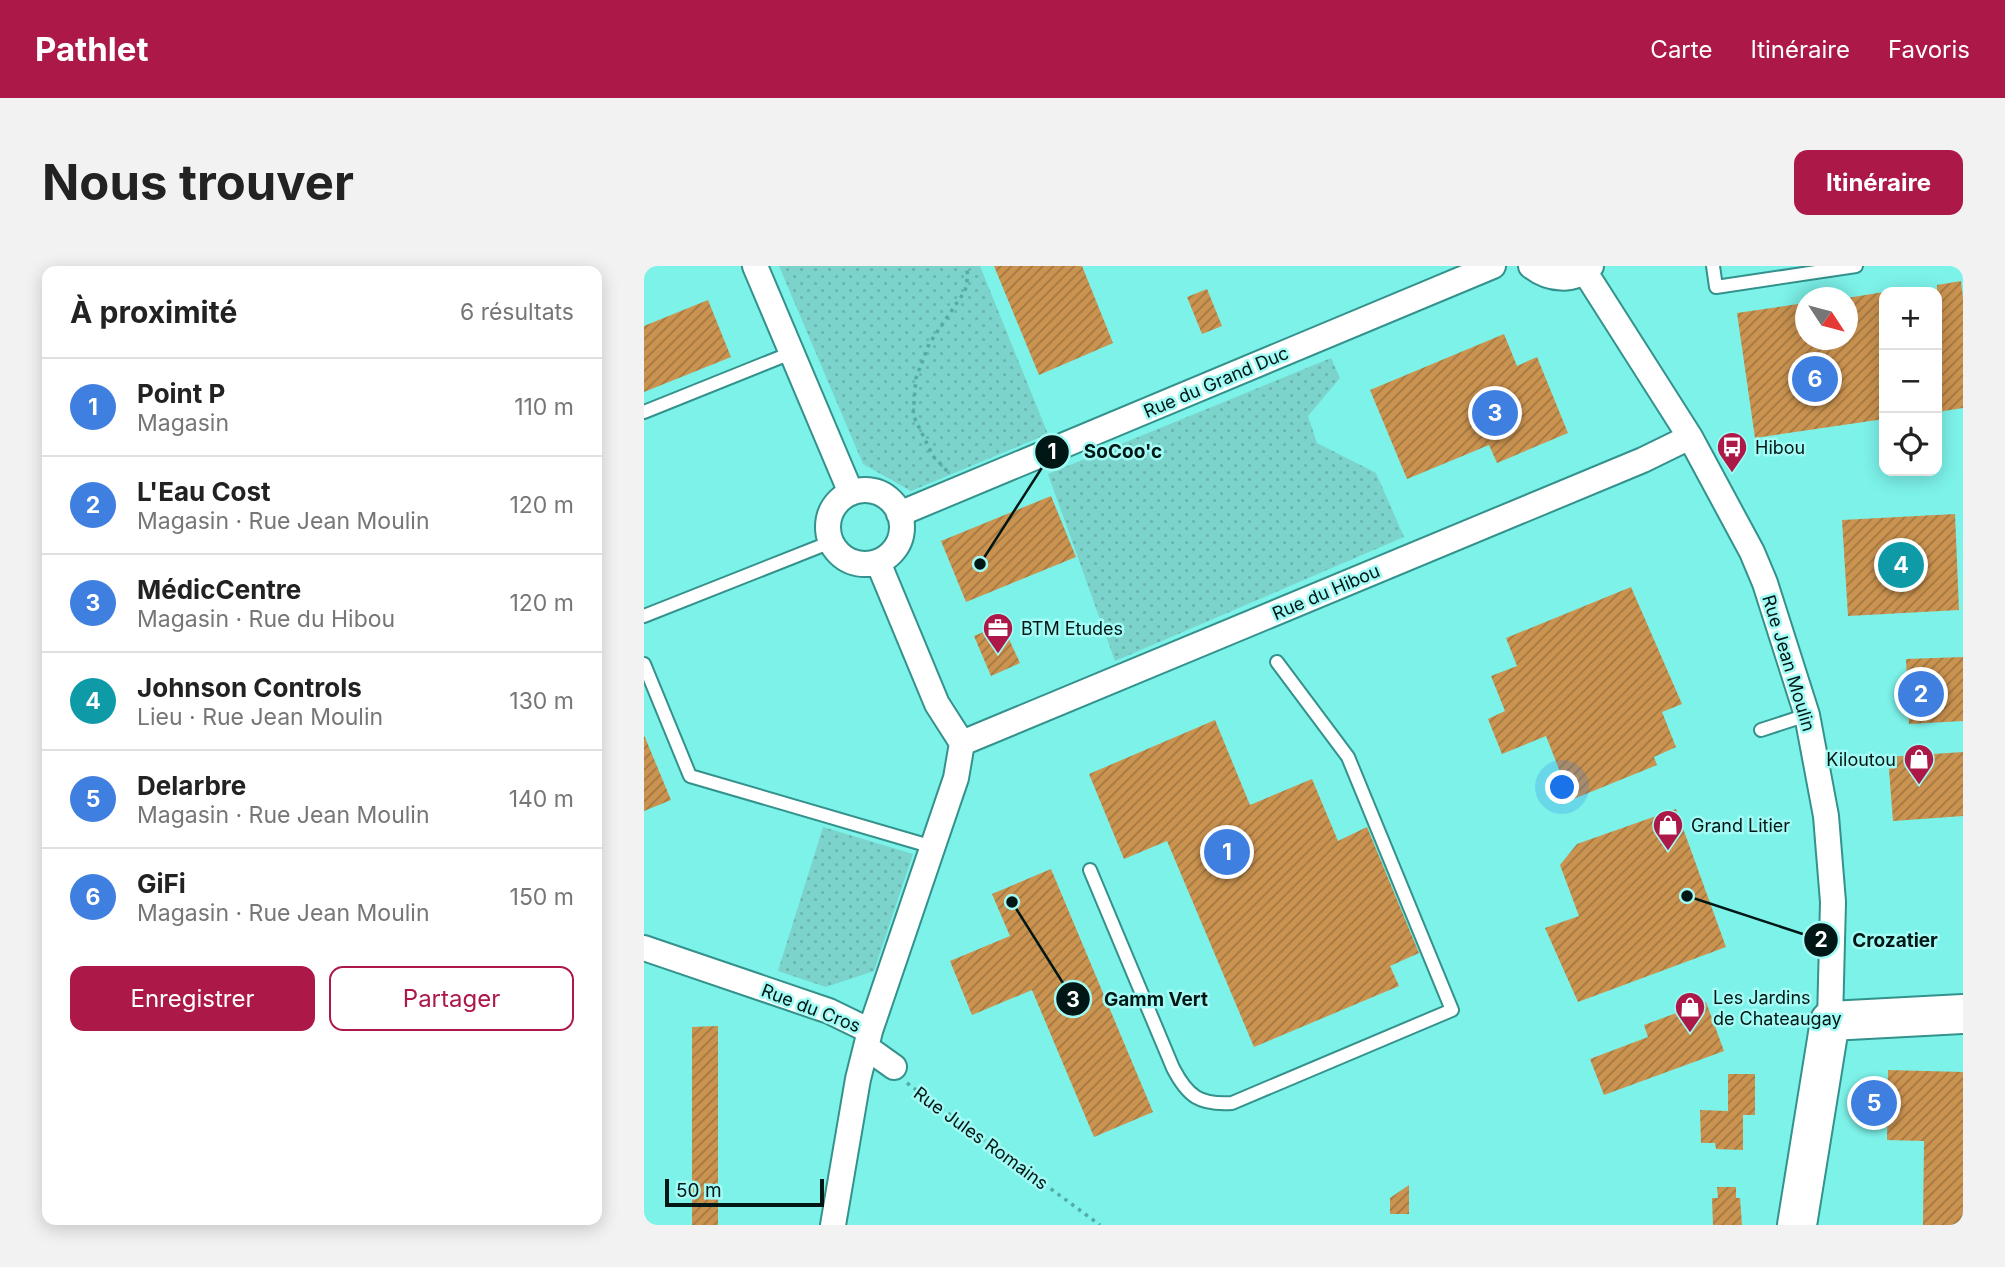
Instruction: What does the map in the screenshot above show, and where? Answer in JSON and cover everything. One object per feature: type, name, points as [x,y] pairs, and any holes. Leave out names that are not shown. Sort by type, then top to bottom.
[{"type":"main road","points":[[1830,1021],[1963,1014]]},
{"type":"main road","name":"Rue Jean Moulin","points":[[1797,1225],[1830,1021]]},
{"type":"street","points":[[755,266],[851,493]]},
{"type":"street","name":"Rue du Grand Duc","points":[[899,514],[1493,266]]},
{"type":"street","points":[[1531,266],[1553,278],[1571,277],[1588,269]]},
{"type":"street","name":"Rue Jean Moulin","points":[[1588,269],[1690,437],[1756,562],[1807,715],[1826,816],[1832,890],[1830,1021]]},
{"type":"street","name":"Rue du Hibou","points":[[962,743],[1643,460],[1690,437]]},
{"type":"street","points":[[863,491],[885,496],[899,514],[902,525],[896,547],[878,562],[856,564],[846,559],[831,542],[829,519],[841,499],[851,493],[863,491]]},
{"type":"street","points":[[878,562],[937,704],[962,743],[956,778],[868,1039],[894,1067]]},
{"type":"street","name":"Rue du Cros","points":[[644,948],[829,1012],[868,1039],[858,1079],[833,1225]]},
{"type":"lane","points":[[1713,266],[1716,287],[1856,266]]},
{"type":"lane","points":[[644,412],[791,353]]},
{"type":"lane","points":[[644,616],[831,542]]},
{"type":"lane","points":[[1090,870],[1172,1068],[1181,1085],[1199,1100],[1212,1104],[1232,1103],[1452,1010],[1348,757],[1277,662]]},
{"type":"lane","points":[[644,664],[690,776],[933,847]]},
{"type":"lane","points":[[1761,730],[1807,715]]},
{"type":"path","points":[[962,488],[933,456],[913,415],[916,378],[929,344],[965,291],[968,276],[966,266]]},
{"type":"path","name":"Rue Jules Romains","points":[[894,1067],[902,1079],[1100,1225]]},
{"type":"shaded area","points":[[779,266],[980,266],[1048,434],[911,491],[863,464]]},
{"type":"shaded area","points":[[1331,358],[1340,378],[1308,416],[1317,443],[1376,473],[1404,537],[1115,661],[1048,474]]},
{"type":"shaded area","points":[[823,827],[913,854],[874,971],[826,987],[778,971]]},
{"type":"building","points":[[994,266],[1082,266],[1113,343],[1039,375]]},
{"type":"building","points":[[1961,281],[1963,298],[1963,408],[1942,411],[1942,287],[1937,285]]},
{"type":"building","points":[[1207,289],[1222,326],[1202,334],[1187,297]]},
{"type":"building","points":[[1879,293],[1879,420],[1755,438],[1737,313],[1795,304],[1795,350],[1858,350],[1858,296]]},
{"type":"building","points":[[708,300],[731,357],[644,392],[644,326]]},
{"type":"building","points":[[1504,334],[1517,366],[1537,357],[1568,433],[1497,463],[1489,445],[1407,479],[1370,390]]},
{"type":"building","points":[[1051,496],[1076,557],[966,602],[941,541]]},
{"type":"building","points":[[1955,514],[1959,610],[1848,616],[1842,520]]},
{"type":"building","points":[[1631,587],[1682,704],[1662,712],[1676,747],[1654,757],[1657,765],[1571,800],[1546,736],[1502,754],[1488,719],[1505,711],[1491,676],[1517,666],[1506,638]]},
{"type":"building","points":[[1002,624],[1020,663],[991,676],[974,636]]},
{"type":"building","points":[[1963,657],[1963,721],[1909,724],[1906,659]]},
{"type":"building","points":[[1215,720],[1250,805],[1312,779],[1338,841],[1367,827],[1419,953],[1390,966],[1399,986],[1254,1047],[1167,841],[1124,859],[1089,774]]},
{"type":"building","points":[[644,735],[671,800],[644,811]]},
{"type":"building","points":[[1963,752],[1963,816],[1893,821],[1888,757]]},
{"type":"building","points":[[1676,809],[1726,947],[1578,1002],[1545,928],[1579,916],[1560,865],[1577,844]]},
{"type":"building","points":[[1051,869],[1153,1112],[1094,1137],[1032,990],[972,1015],[950,961],[1010,936],[992,894]]},
{"type":"building","points":[[1706,1002],[1724,1051],[1604,1095],[1590,1059],[1648,1037],[1644,1025]]},
{"type":"building","points":[[718,1026],[718,1225],[692,1225],[692,1027]]},
{"type":"building","points":[[1888,1070],[1963,1072],[1963,1225],[1923,1225],[1924,1141],[1887,1140]]},
{"type":"building","points":[[1728,1074],[1755,1074],[1755,1115],[1743,1115],[1743,1150],[1716,1149],[1715,1143],[1701,1143],[1700,1110],[1728,1111]]},
{"type":"building","points":[[1409,1185],[1409,1214],[1390,1214],[1390,1198]]},
{"type":"building","points":[[1717,1187],[1736,1187],[1736,1198],[1740,1198],[1742,1225],[1713,1225],[1712,1198],[1718,1198]]},
{"type":"place","name":"GiFi","points":[[1815,379]]},
{"type":"place","name":"MédicCentre","points":[[1495,413]]},
{"type":"place","name":"Hibou","points":[[1732,474]]},
{"type":"place","name":"SoCoo'c","points":[[980,564]]},
{"type":"place","name":"Johnson Controls","points":[[1901,565]]},
{"type":"place","name":"BTM Etudes","points":[[998,655]]},
{"type":"place","name":"L'Eau Cost","points":[[1921,694]]},
{"type":"place","name":"Kiloutou","points":[[1919,786]]},
{"type":"place","name":"Point P","points":[[1227,852]]},
{"type":"place","name":"Grand Litier","points":[[1668,852]]},
{"type":"place","name":"Crozatier","points":[[1687,896]]},
{"type":"place","name":"Gamm Vert","points":[[1012,902]]},
{"type":"place","name":"Les Jardins de Chateaugay","points":[[1690,1034]]},
{"type":"place","name":"Delarbre","points":[[1874,1103]]}]
